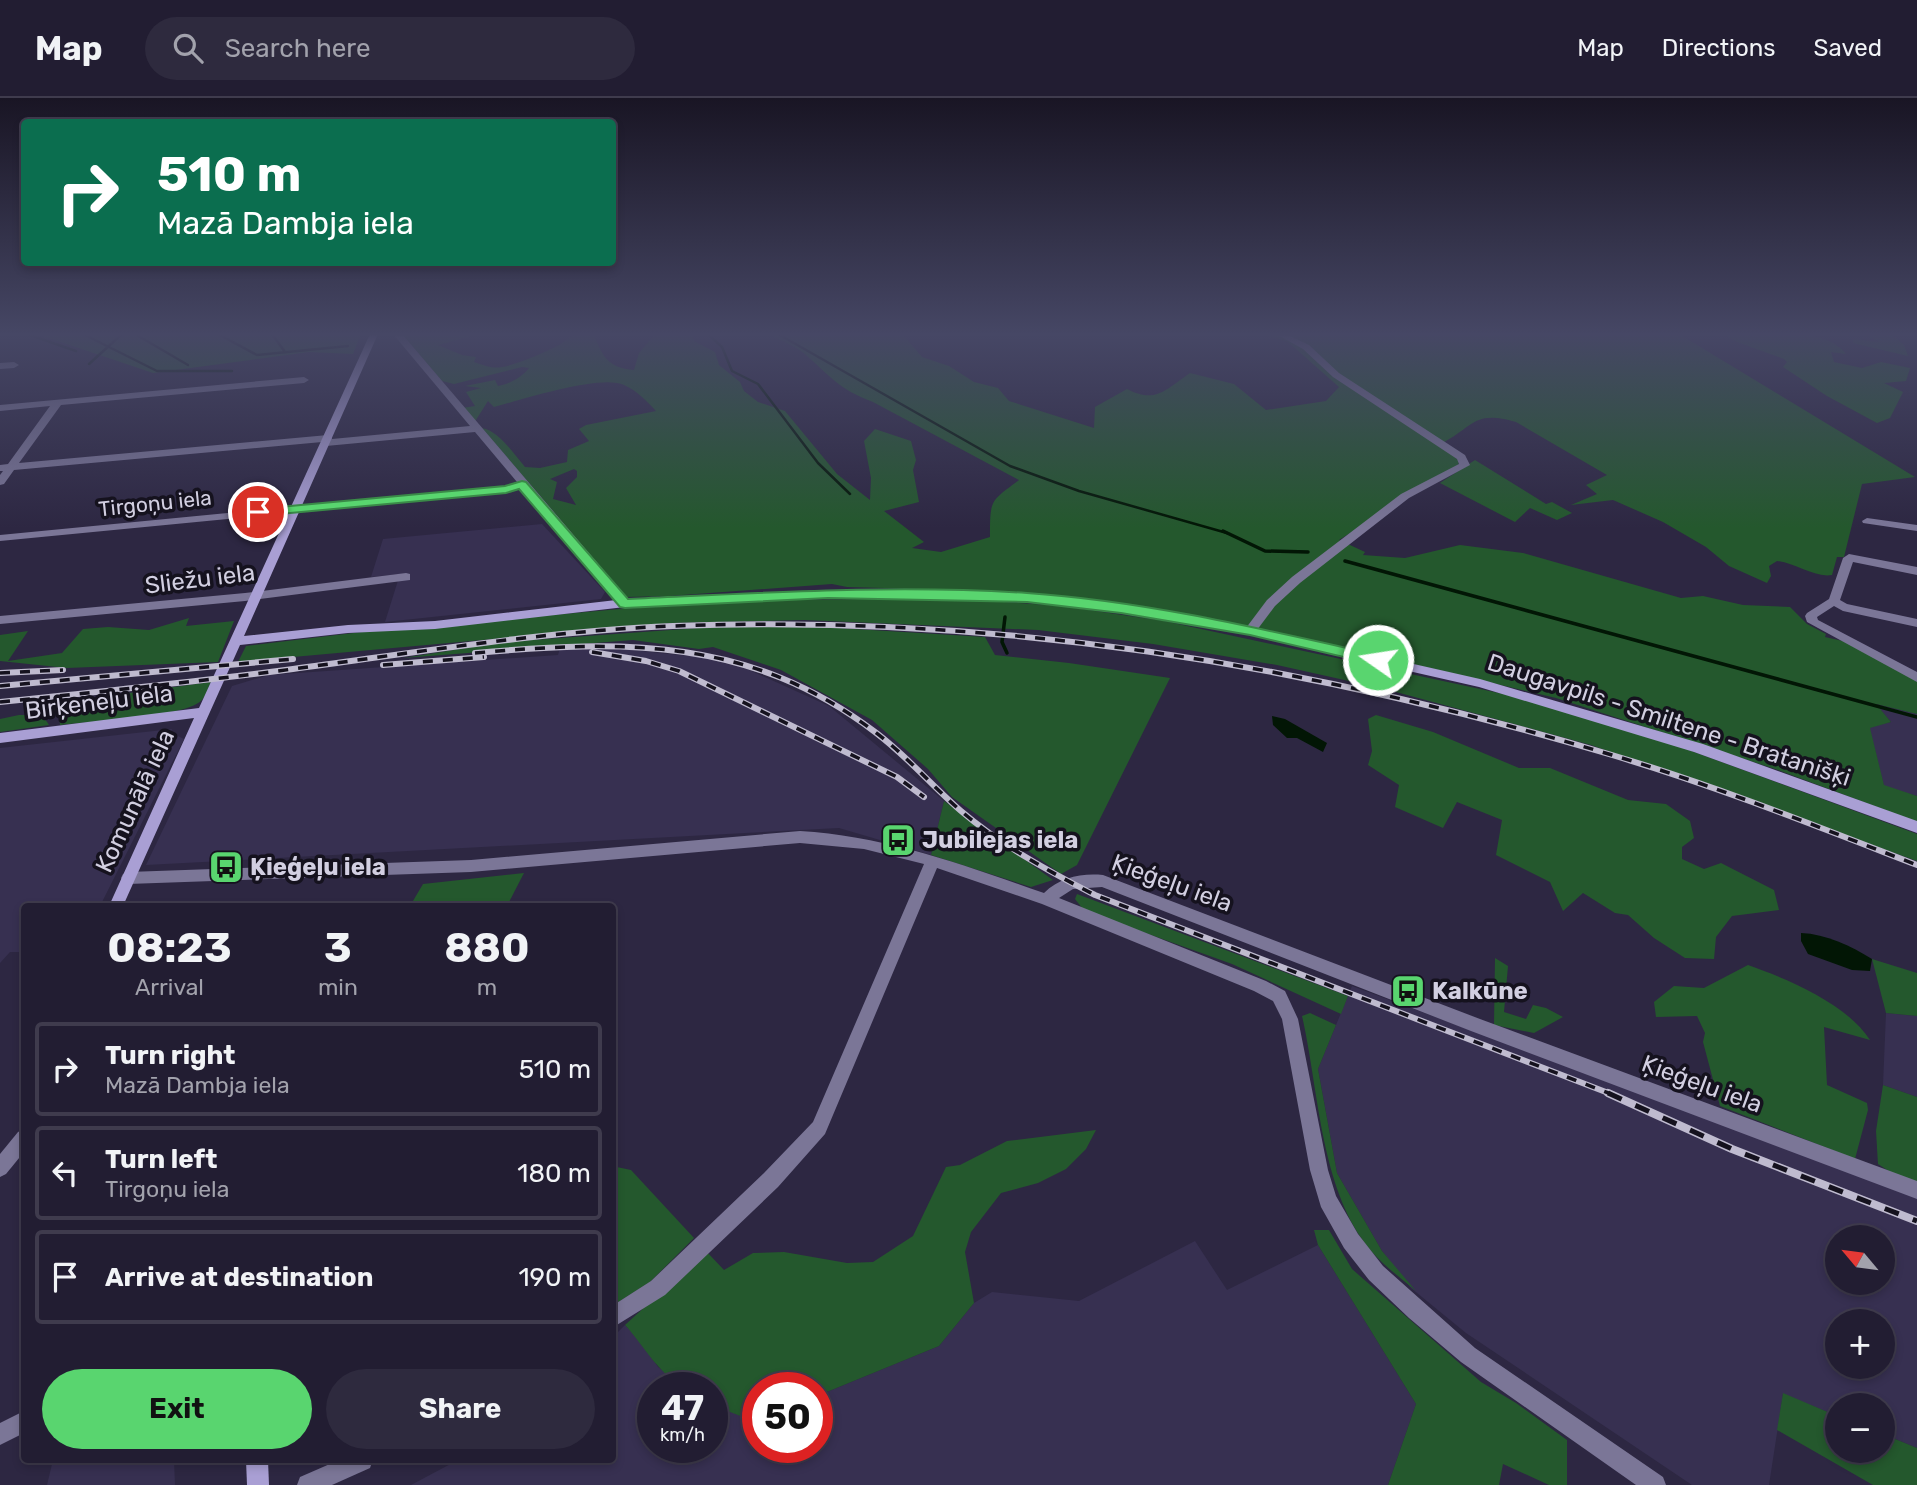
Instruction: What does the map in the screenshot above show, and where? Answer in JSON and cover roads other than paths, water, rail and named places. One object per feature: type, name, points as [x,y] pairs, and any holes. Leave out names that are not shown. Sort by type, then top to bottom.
[{"type":"main road","name":"Komunālā iela","points":[[117,903],[346,399]]},
{"type":"main road","name":"Daugavpils - Smiltene - Bratanišķi","points":[[237,641],[348,629],[435,625],[625,603],[828,594],[1003,597],[1121,609],[1250,631],[1480,683],[1592,714],[1767,772],[1917,827]]},
{"type":"main road","name":"Birķeneļu iela","points":[[0,738],[204,712]]},
{"type":"main road","points":[[257,1463],[258,1485]]},
{"type":"street","points":[[0,408],[111,399]]},
{"type":"street","points":[[450,399],[625,603]]},
{"type":"street","points":[[1250,631],[1271,603],[1296,580],[1405,496],[1465,465],[1461,457],[1372,399]]},
{"type":"street","points":[[0,482],[5,467],[57,404]]},
{"type":"street","points":[[5,467],[475,429]]},
{"type":"street","name":"Tirgoņu iela","points":[[0,538],[506,489],[522,484]]},
{"type":"street","points":[[1867,521],[1917,528]]},
{"type":"street","points":[[1917,570],[1849,558],[1834,601],[1811,616],[1813,622],[1917,678]]},
{"type":"street","name":"Sliežu iela","points":[[0,620],[405,577]]},
{"type":"street","points":[[1834,601],[1843,607],[1917,623]]},
{"type":"street","points":[[128,878],[471,866],[800,837],[880,845],[1047,900],[1279,996],[1290,1019],[1319,1170],[1328,1200],[1351,1241],[1376,1273],[1468,1355],[1655,1485]]},
{"type":"street","points":[[616,1315],[658,1288],[771,1180],[819,1128],[933,861]]},
{"type":"street","name":"Ķieģeļu iela","points":[[1047,900],[1053,892],[1082,878],[1103,881],[1477,1026],[1917,1190]]},
{"type":"street","points":[[0,1168],[21,1142]]},
{"type":"street","points":[[0,1434],[21,1424]]},
{"type":"street","points":[[309,1485],[354,1463]]},
{"type":"waterway","points":[[769,399],[818,463],[850,494]]},
{"type":"waterway","points":[[892,399],[1010,466],[1079,491],[1227,533]]},
{"type":"waterway","points":[[1223,531],[1265,551],[1308,552]]},
{"type":"waterway","points":[[1345,561],[1917,717]]},
{"type":"waterway","points":[[1005,617],[1002,642],[1007,653]]},
{"type":"railway","points":[[0,702],[220,678],[530,637],[625,629],[793,624],[912,628],[1030,637],[1265,671],[1381,694],[1497,723],[1689,780],[1917,865]]},
{"type":"railway","points":[[475,653],[583,646],[634,647],[684,652],[733,662],[781,678],[828,701],[875,732],[961,811],[992,835],[1042,867],[1095,895],[1611,1094]]},
{"type":"railway","points":[[592,652],[646,661],[679,671],[897,777],[924,797]]},
{"type":"railway","points":[[383,665],[484,657]]},
{"type":"railway","points":[[0,686],[293,659]]},
{"type":"railway","points":[[0,673],[63,670]]},
{"type":"railway","points":[[1608,1093],[1732,1149],[1917,1221]]},
{"type":"place","name":"Jubilejas iela","points":[[898,840]]},
{"type":"place","name":"Ķieģeļu iela","points":[[226,867]]},
{"type":"place","name":"Kalkūne","points":[[1408,991]]}]
